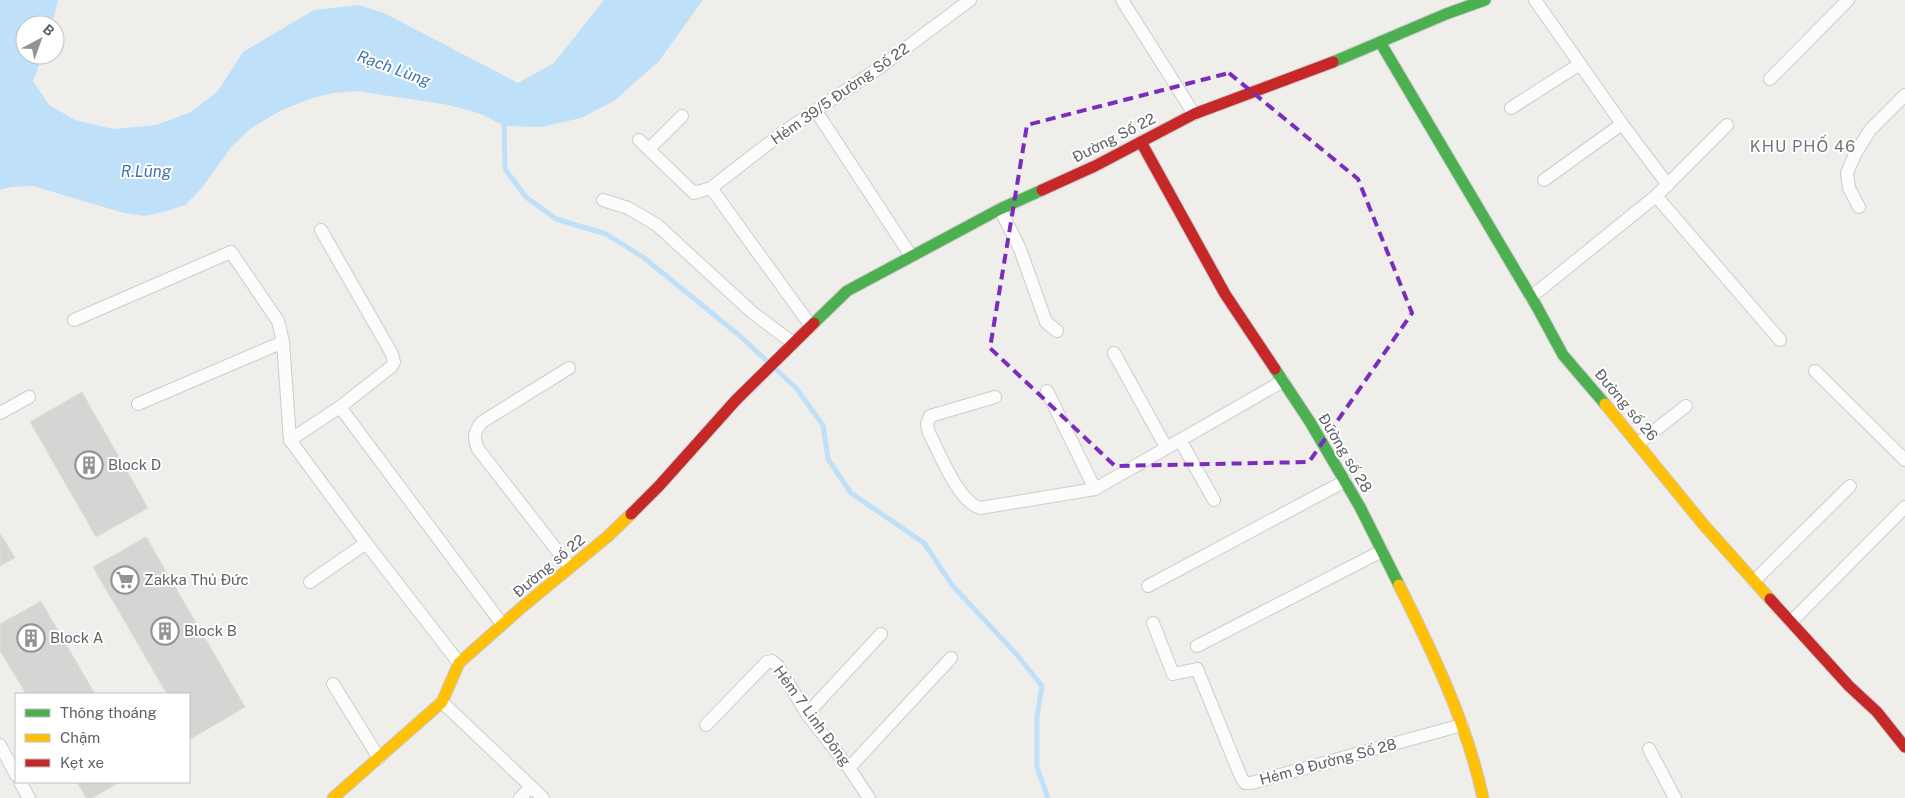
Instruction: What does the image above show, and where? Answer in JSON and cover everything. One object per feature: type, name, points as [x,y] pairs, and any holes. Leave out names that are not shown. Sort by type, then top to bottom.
[{"type":"street","name":"Hẻm 39/5 Đường Số 22","points":[[710,188],[782,133],[878,68],[970,0]]},
{"type":"street","points":[[1122,0],[1194,114]]},
{"type":"street","name":"Đường Số 22","points":[[784,352],[847,291],[1000,209],[1095,166],[1194,114],[1333,62],[1446,14],[1485,0]]},
{"type":"street","points":[[1534,0],[1622,124],[1668,184]]},
{"type":"street","points":[[1770,79],[1848,0]]},
{"type":"street","name":"Đường số 26","points":[[1380,42],[1531,297],[1563,355],[1639,443],[1703,524],[1849,686],[1877,712],[1905,747]]},
{"type":"street","points":[[1511,108],[1580,64]]},
{"type":"street","points":[[1859,207],[1849,188],[1847,173],[1855,154],[1870,130],[1905,95]]},
{"type":"street","points":[[816,111],[911,256]]},
{"type":"street","points":[[682,116],[644,144],[694,193],[710,188],[811,326]]},
{"type":"street","points":[[1544,180],[1622,124]]},
{"type":"street","points":[[1531,297],[1656,196],[1727,125]]},
{"type":"street","name":"Đường số 28","points":[[1141,142],[1225,294],[1283,381],[1360,507],[1418,623],[1462,725],[1476,766],[1483,798]]},
{"type":"street","points":[[1656,196],[1780,340]]},
{"type":"street","points":[[603,200],[628,208],[657,225],[753,313],[793,343]]},
{"type":"street","points":[[1000,209],[1020,249],[1046,322],[1057,331]]},
{"type":"street","points":[[290,440],[340,407],[391,367],[394,360],[321,230]]},
{"type":"street","points":[[74,320],[173,279],[231,252],[278,321],[283,342],[290,440],[458,663]]},
{"type":"street","points":[[138,404],[283,342]]},
{"type":"street","name":"Đường số 22","points":[[333,798],[442,702],[458,663],[607,537],[658,486],[736,400],[784,352]]},
{"type":"street","points":[[1114,353],[1166,447]]},
{"type":"street","points":[[569,368],[482,422],[474,434],[474,439],[478,449],[570,567]]},
{"type":"street","points":[[1815,371],[1905,460]]},
{"type":"street","points":[[995,397],[930,416],[927,424],[929,433],[962,495],[974,506],[980,508],[1095,489],[1283,381]]},
{"type":"street","points":[[1047,391],[1095,489]]},
{"type":"street","points":[[0,413],[29,397]]},
{"type":"street","points":[[1639,443],[1686,406]]},
{"type":"street","points":[[340,407],[502,624]]},
{"type":"street","points":[[1180,440],[1214,500]]},
{"type":"street","points":[[1148,586],[1344,481]]},
{"type":"street","points":[[1754,581],[1850,486]]},
{"type":"street","points":[[1791,622],[1905,506]]},
{"type":"street","points":[[310,582],[366,543]]},
{"type":"street","points":[[1197,646],[1382,551]]},
{"type":"street","name":"Hẻm 9 Đường Số 28","points":[[1153,623],[1173,674],[1197,669],[1245,783],[1251,783],[1462,725]]},
{"type":"street","points":[[807,714],[881,634]]},
{"type":"street","points":[[849,768],[951,658]]},
{"type":"street","name":"Hẻm 7 Linh Đông","points":[[706,725],[767,662],[772,661],[778,666],[807,714],[849,768],[869,798]]},
{"type":"street","points":[[333,684],[379,758]]},
{"type":"street","points":[[442,702],[543,798]]},
{"type":"street","points":[[0,745],[15,772]]},
{"type":"street","points":[[1649,748],[1675,798]]},
{"type":"street","points":[[21,783],[29,798]]},
{"type":"street","points":[[520,798],[531,787]]},
{"type":"highlighted area","points":[[1229,73],[1358,179],[1412,313],[1309,462],[1115,466],[990,348],[1027,125]]},
{"type":"water","name":"R.Lũng","points":[[0,0],[58,0],[54,15],[15,15],[15,65],[39,65],[33,81],[49,105],[75,120],[113,129],[156,125],[191,112],[218,91],[243,52],[314,10],[359,5],[384,13],[518,83],[554,63],[604,0],[703,0],[659,61],[614,101],[581,118],[541,127],[504,126],[481,114],[449,105],[356,91],[333,93],[309,99],[280,111],[250,129],[232,146],[201,189],[185,205],[167,211],[145,216],[124,213],[33,186],[11,187],[0,190]]},
{"type":"building","name":"Block D","points":[[82,392],[148,508],[96,537],[30,422]]},
{"type":"building","points":[[0,533],[15,558],[0,566]]},
{"type":"building","name":"Block B","points":[[146,537],[245,707],[190,739],[190,693],[166,693],[93,567]]},
{"type":"building","name":"Block A","points":[[41,601],[94,693],[25,693],[0,651],[0,624]]},
{"type":"building","points":[[78,783],[118,783],[92,798],[86,798]]},
{"type":"waterway","points":[[504,119],[505,169],[526,197],[556,219],[606,234],[643,257],[740,336],[796,388],[823,425],[828,459],[851,493],[924,543],[952,585],[1018,656],[1042,686],[1037,717],[1037,767],[1048,798]]},
{"type":"traffic: fast","points":[[1333,62],[1446,14],[1485,0]]},
{"type":"traffic: fast","points":[[1380,42],[1537,307],[1563,355],[1605,404]]},
{"type":"traffic: fast","points":[[814,323],[847,291],[1000,209],[1042,190]]},
{"type":"traffic: fast","points":[[1275,369],[1310,422],[1360,507],[1399,585]]},
{"type":"traffic: slow","points":[[1605,404],[1703,524],[1770,599]]},
{"type":"traffic: slow","points":[[333,798],[442,702],[459,663],[521,608],[607,537],[631,514]]},
{"type":"traffic: slow","points":[[1399,585],[1448,689],[1468,743],[1483,798]]},
{"type":"traffic: jam","points":[[1042,190],[1095,166],[1194,114],[1333,62]]},
{"type":"traffic: jam","points":[[1141,142],[1225,294],[1275,369]]},
{"type":"traffic: jam","points":[[631,514],[659,486],[736,400],[814,323]]},
{"type":"traffic: jam","points":[[1770,599],[1849,686],[1877,712],[1905,747]]},
{"type":"place","name":"Block D","points":[[89,465]]},
{"type":"place","name":"Zakka Thủ Đức","points":[[125,580]]},
{"type":"place","name":"Block B","points":[[165,631]]},
{"type":"place","name":"Block A","points":[[31,638]]},
{"type":"district","name":"KHU PHỐ 46","points":[[1803,146]]},
{"type":"water label","name":"Rạch Lùng","points":[[394,68]]}]
